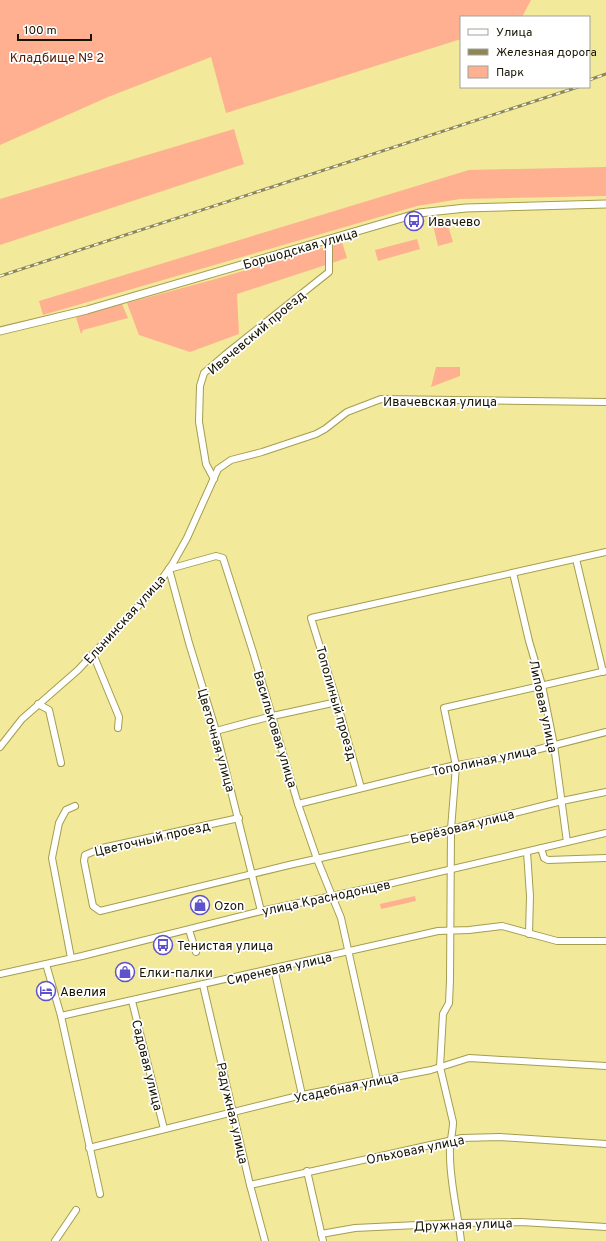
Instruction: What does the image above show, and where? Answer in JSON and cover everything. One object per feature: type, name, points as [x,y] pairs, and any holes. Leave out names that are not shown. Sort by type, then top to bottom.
[{"type":"street","name":"Боршодская улица","points":[[0,331],[87,310],[419,213],[450,209],[606,204]]},
{"type":"street","name":"Ивачевский проезд","points":[[214,479],[206,464],[199,422],[200,386],[204,374],[226,354],[329,272],[329,240]]},
{"type":"street","name":"Ивачевская улица","points":[[218,469],[231,460],[262,452],[316,434],[326,429],[347,412],[381,399],[606,402]]},
{"type":"street","name":"Ельнинская улица","points":[[0,747],[22,719],[75,673],[157,586],[169,569],[186,538],[218,469]]},
{"type":"street","points":[[513,573],[606,552]]},
{"type":"street","name":"Васильковая улица","points":[[169,569],[216,556],[222,558],[298,804],[317,859],[332,896],[349,952],[377,1080]]},
{"type":"street","points":[[461,1241],[450,1157],[450,1140],[453,1131],[453,1122],[440,1067],[443,1014],[448,1003],[451,829],[456,766],[444,708],[605,671],[576,559]]},
{"type":"street","name":"Цветочная улица","points":[[169,569],[189,643],[216,731],[239,818],[261,911]]},
{"type":"street","name":"Тополиный проезд","points":[[361,788],[337,702],[311,618],[513,573]]},
{"type":"street","name":"Липовая улица","points":[[513,573],[529,641],[542,685],[554,745],[567,842]]},
{"type":"street","points":[[93,654],[118,717],[118,728]]},
{"type":"street","points":[[216,731],[337,702]]},
{"type":"street","points":[[38,704],[49,710],[62,763]]},
{"type":"street","name":"Тополиная улица","points":[[298,804],[456,766],[512,756],[606,732]]},
{"type":"street","name":"Берёзовая улица","points":[[317,859],[606,792]]},
{"type":"street","points":[[71,958],[52,858],[59,823],[66,810],[75,806]]},
{"type":"street","name":"Цветочный проезд","points":[[239,818],[102,848],[85,855],[84,861],[93,906],[100,911],[153,900],[252,874],[317,859]]},
{"type":"street","name":"улица Краснодонцев","points":[[0,974],[189,930],[261,911],[450,870],[606,832]]},
{"type":"street","points":[[541,848],[544,858],[548,860],[606,858]]},
{"type":"street","points":[[527,852],[530,896],[529,934]]},
{"type":"street","name":"Сиреневая улица","points":[[61,1016],[432,932],[502,926],[557,941],[606,942]]},
{"type":"street","points":[[189,930],[196,952]]},
{"type":"street","points":[[46,964],[61,1016],[100,1194]]},
{"type":"street","points":[[274,968],[302,1095]]},
{"type":"street","name":"Радужная улица","points":[[203,985],[265,1241]]},
{"type":"street","name":"Садовая улица","points":[[132,1001],[164,1129]]},
{"type":"street","name":"Усадебная улица","points":[[89,1148],[164,1129],[234,1114],[302,1095],[440,1067],[469,1058],[606,1066]]},
{"type":"street","name":"Ольховая улица","points":[[250,1184],[462,1138],[500,1137],[606,1144]]},
{"type":"street","points":[[307,1171],[322,1241]]},
{"type":"street","points":[[56,1241],[76,1210]]},
{"type":"street","name":"Дружная улица","points":[[321,1234],[354,1228],[459,1223],[521,1222],[606,1227]]},
{"type":"green space","name":"Кладбище № 2","points":[[0,0],[531,0],[523,16],[460,16],[460,39],[226,113],[211,57],[108,97],[0,145]]},
{"type":"green space","points":[[234,129],[244,164],[0,245],[0,199]]},
{"type":"green space","points":[[606,167],[606,196],[460,199],[417,206],[43,315],[39,301],[469,170]]},
{"type":"green space","points":[[447,222],[453,242],[438,246],[433,225]]},
{"type":"green space","points":[[417,239],[420,249],[378,261],[375,250]]},
{"type":"green space","points":[[342,242],[347,258],[237,294],[239,334],[190,352],[139,335],[127,303],[212,280]]},
{"type":"green space","points":[[122,304],[128,318],[83,330],[81,334],[76,317]]},
{"type":"green space","points":[[436,367],[460,367],[460,376],[431,387]]},
{"type":"green space","points":[[415,896],[416,901],[381,909],[380,904]]},
{"type":"railway","points":[[590,80],[606,74]]},
{"type":"railway","points":[[0,276],[575,88]]},
{"type":"place","name":"Ивачево","points":[[414,221]]},
{"type":"place","name":"Ozon","points":[[200,905]]},
{"type":"place","name":"Тенистая улица","points":[[163,945]]},
{"type":"place","name":"Елки-палки","points":[[125,972]]},
{"type":"place","name":"Авелия","points":[[46,991]]}]
